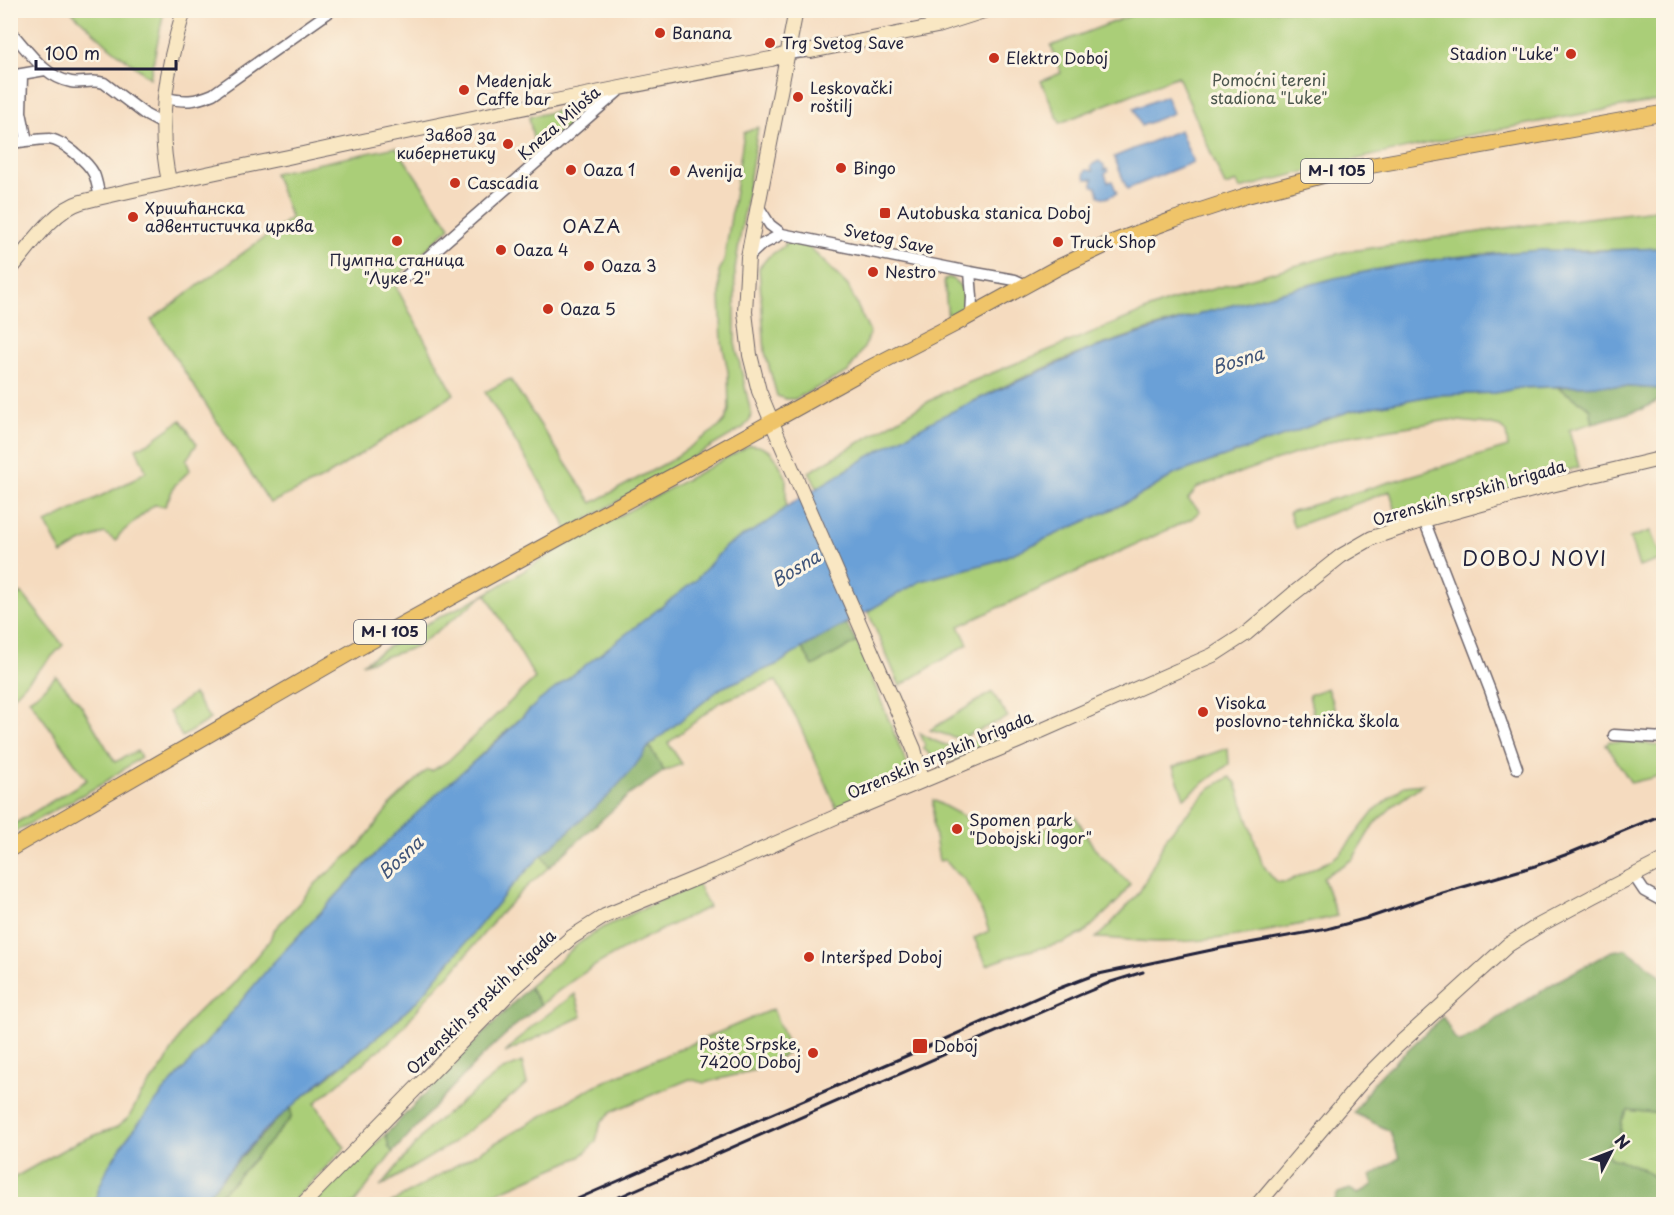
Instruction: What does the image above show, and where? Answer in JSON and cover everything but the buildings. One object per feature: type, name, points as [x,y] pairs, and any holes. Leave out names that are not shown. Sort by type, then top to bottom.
[{"type":"main road","name":"M-I 105","points":[[10,849],[355,650],[856,375],[1057,268],[1108,244],[1245,196],[1340,171],[1664,113]]},
{"type":"street","points":[[169,181],[164,159],[165,98],[174,46],[184,10]]},
{"type":"street","points":[[165,98],[194,101],[213,94],[332,10]]},
{"type":"street","points":[[796,10],[748,257],[745,312],[750,355],[759,391],[914,749],[922,780]]},
{"type":"street","points":[[10,270],[61,212],[75,204],[100,197],[625,86],[937,26],[987,10]]},
{"type":"street","points":[[10,31],[51,75],[69,82],[104,83],[146,115],[163,124]]},
{"type":"street","points":[[27,141],[16,75],[45,70]]},
{"type":"street","name":"Kneza Miloša","points":[[405,277],[625,86]]},
{"type":"street","points":[[10,143],[48,139],[56,141],[91,169],[100,197]]},
{"type":"street","points":[[748,257],[761,245],[782,234],[770,225],[758,206]]},
{"type":"street","name":"Svetog Save","points":[[782,234],[1015,280],[1026,285]]},
{"type":"street","points":[[970,272],[971,315]]},
{"type":"street","name":"Ozrenskih srpskih brigada","points":[[303,1204],[514,988],[572,937],[605,916],[1026,737],[1221,651],[1247,633],[1349,551],[1372,538],[1424,520],[1543,487],[1664,458]]},
{"type":"street","points":[[1424,520],[1491,693],[1516,768]]},
{"type":"street","points":[[1614,735],[1664,738]]},
{"type":"street","points":[[1258,1204],[1364,1079],[1508,945],[1557,916],[1664,860]]},
{"type":"street","points":[[1634,876],[1644,891],[1664,902]]},
{"type":"green space","name":"Pomoćni tereni stadiona \"Luke\"","points":[[1162,10],[1663,11],[1663,100],[1451,139],[1345,162],[1240,189],[1237,182],[1225,186],[1178,76],[1060,123],[1041,81],[1061,73],[1051,46],[1142,11],[1154,11],[1155,13]]},
{"type":"green space","points":[[71,11],[164,11],[150,78],[110,47]]},
{"type":"green space","points":[[597,102],[536,154],[529,117]]},
{"type":"green space","points":[[758,127],[735,269],[735,343],[751,413],[750,420],[743,428],[567,531],[563,519],[485,392],[510,379],[592,503],[668,462],[719,427],[729,410],[728,371],[722,343],[719,271],[724,262],[744,133]]},
{"type":"green space","points":[[396,147],[450,227],[393,281],[454,394],[322,479],[270,503],[151,320],[291,218],[274,173]]},
{"type":"green space","points":[[1663,209],[1663,248],[1473,255],[1404,264],[1320,282],[1206,312],[1087,350],[949,413],[817,488],[809,472],[943,393],[1167,302],[1344,252],[1513,227]]},
{"type":"green space","points":[[785,243],[807,245],[848,286],[870,333],[864,348],[848,372],[795,399],[777,396],[765,352],[759,268]]},
{"type":"green space","points":[[949,277],[964,291],[966,301],[961,310],[948,318],[944,280]]},
{"type":"green space","points":[[1599,385],[1663,389],[1663,399],[1642,409],[1593,423],[1590,408],[1557,387]]},
{"type":"green space","points":[[1557,387],[1590,408],[1593,423],[1569,430],[1579,467],[1399,522],[1390,491],[1294,527],[1289,512],[1508,447],[1506,432],[1500,427],[1449,420],[1348,436],[1198,487],[1188,499],[1200,511],[1191,519],[959,626],[968,644],[900,686],[868,612],[888,598],[921,581],[996,561],[1115,508],[1175,474],[1350,411],[1435,395],[1495,393],[1520,388]]},
{"type":"green space","points":[[181,420],[197,444],[186,460],[190,470],[175,485],[165,506],[154,505],[120,534],[116,541],[104,533],[62,554],[46,523],[133,480],[146,471],[136,448],[147,444]]},
{"type":"green space","points":[[750,445],[770,451],[786,477],[786,507],[760,527],[725,547],[696,580],[539,701],[385,844],[272,964],[164,1091],[125,1141],[99,1188],[95,1204],[11,1204],[10,1180],[77,1142],[117,1127],[129,1117],[141,1095],[164,1065],[188,1022],[206,1004],[223,994],[233,984],[270,940],[273,931],[314,885],[359,846],[392,803],[427,770],[432,771],[448,761],[535,678],[486,594],[571,542]]},
{"type":"green space","points":[[1650,531],[1662,559],[1639,567],[1630,538]]},
{"type":"green space","points":[[22,593],[63,645],[11,699],[11,599]]},
{"type":"green space","points":[[486,594],[416,647],[362,664],[414,630]]},
{"type":"green space","points":[[846,623],[857,642],[813,666],[802,648]]},
{"type":"green space","points":[[857,642],[908,767],[898,782],[837,809],[797,719],[776,681],[720,702],[668,743],[682,764],[664,771],[649,746],[721,688],[778,664],[802,648],[813,665]]},
{"type":"green space","points":[[56,676],[81,705],[115,762],[137,751],[141,757],[102,784],[11,834],[11,826],[87,780],[29,699],[40,692]]},
{"type":"green space","points":[[1327,688],[1337,716],[1315,722],[1309,695]]},
{"type":"green space","points":[[992,692],[1008,717],[960,739],[930,730]]},
{"type":"green space","points":[[193,694],[210,719],[182,737],[169,712]]},
{"type":"green space","points":[[999,730],[1007,734],[1004,738],[949,762],[934,758],[923,748],[925,745],[920,733],[941,744],[954,746],[978,740]]},
{"type":"green space","points":[[1609,741],[1663,745],[1663,775],[1631,783],[1606,744]]},
{"type":"green space","points":[[649,746],[664,771],[629,795],[549,867],[542,855],[612,790]]},
{"type":"green space","points":[[1228,748],[1229,764],[1184,798],[1173,767]]},
{"type":"green space","points":[[1230,777],[1236,783],[1262,863],[1278,882],[1287,882],[1341,853],[1375,810],[1404,786],[1423,784],[1393,806],[1373,825],[1353,859],[1323,877],[1337,916],[1224,938],[1155,942],[1096,938],[1139,893],[1168,835],[1210,788]]},
{"type":"green space","points":[[933,800],[965,817],[980,835],[1009,842],[1076,817],[1094,848],[1130,884],[1118,901],[1084,933],[1062,943],[1020,953],[987,965],[974,938],[989,931],[982,912],[965,880],[945,860],[939,861],[933,825]]},
{"type":"green space","points":[[542,855],[549,867],[498,916],[396,1036],[315,1103],[345,1148],[290,1204],[215,1204],[219,1196],[291,1118],[291,1107],[387,1029],[418,1000],[511,887]]},
{"type":"green space","points":[[697,883],[709,907],[600,962],[541,1005],[529,987],[579,943],[602,928]]},
{"type":"green space","points":[[1626,949],[1663,979],[1663,1117],[1654,1113],[1628,1110],[1622,1120],[1620,1139],[1610,1142],[1605,1150],[1610,1158],[1638,1167],[1663,1184],[1663,1204],[1333,1204],[1338,1193],[1350,1189],[1358,1194],[1373,1185],[1371,1176],[1399,1158],[1390,1131],[1354,1113],[1372,1085],[1443,1017],[1455,1039],[1461,1042],[1554,983],[1612,951]]},
{"type":"green space","points":[[529,987],[541,1005],[520,1021],[482,1057],[393,1152],[389,1148],[386,1134]]},
{"type":"green space","points":[[575,994],[582,1016],[505,1053],[531,1027]]},
{"type":"green space","points":[[773,1009],[790,1052],[759,1069],[704,1083],[690,1079],[613,1111],[601,1122],[596,1141],[580,1157],[471,1204],[389,1204],[594,1086]]},
{"type":"green space","points":[[522,1062],[527,1084],[450,1145],[380,1187],[431,1126],[501,1071]]},
{"type":"green space","points":[[291,1107],[291,1118],[219,1196],[215,1204],[200,1204],[244,1154]]},
{"type":"green space","points":[[1628,1110],[1654,1113],[1663,1117],[1663,1184],[1643,1169],[1610,1158],[1605,1150],[1610,1142],[1620,1138],[1622,1120]]},
{"type":"green space","points":[[386,1134],[389,1148],[393,1152],[354,1204],[312,1204]]},
{"type":"water","points":[[1166,96],[1173,113],[1141,126],[1134,109]]},
{"type":"water","points":[[1180,130],[1193,162],[1127,189],[1114,157]]},
{"type":"water","points":[[1099,161],[1104,165],[1104,170],[1107,169],[1108,172],[1105,174],[1108,182],[1112,181],[1117,193],[1106,198],[1099,196],[1097,187],[1092,184],[1093,179],[1086,179],[1084,173],[1086,170],[1093,171],[1091,167]]},
{"type":"water","name":"Bosna","points":[[1663,248],[1663,389],[1599,385],[1520,388],[1495,393],[1435,395],[1350,411],[1175,474],[1115,508],[996,561],[921,581],[778,664],[721,688],[649,746],[635,766],[609,795],[542,855],[511,887],[418,1000],[387,1029],[320,1082],[265,1130],[200,1204],[95,1204],[108,1167],[164,1091],[272,964],[385,844],[539,701],[696,580],[725,547],[866,458],[938,418],[1089,350],[1203,313],[1335,278],[1447,258],[1541,250]]},
{"type":"railway","points":[[566,1204],[1052,991],[1094,975],[1221,948],[1327,929],[1371,917],[1429,897],[1535,866],[1664,814]]},
{"type":"railway","points":[[603,1204],[1080,995],[1143,972]]},
{"type":"place","name":"Banana","points":[[660,33]]},
{"type":"place","name":"Trg Svetog Save","points":[[770,43]]},
{"type":"place","name":"Stadion \"Luke\"","points":[[1571,54]]},
{"type":"place","name":"Elektro Doboj","points":[[994,58]]},
{"type":"place","name":"Medenjak Caffe bar","points":[[464,90]]},
{"type":"place","name":"Leskovački roštilj","points":[[798,97]]},
{"type":"place","name":"Завод за кибернетику","points":[[508,144]]},
{"type":"place","name":"Bingo","points":[[841,168]]},
{"type":"place","name":"Oaza 1","points":[[571,170]]},
{"type":"place","name":"Avenija","points":[[675,171]]},
{"type":"place","name":"Cascadia","points":[[455,183]]},
{"type":"place","name":"Autobuska stanica Doboj","points":[[885,213]]},
{"type":"place","name":"Хришћанска адвентистичка црква","points":[[133,217]]},
{"type":"place","name":"Пумпна станица \"Луке 2\"","points":[[397,241]]},
{"type":"place","name":"Truck Shop","points":[[1058,242]]},
{"type":"place","name":"Oaza 4","points":[[501,250]]},
{"type":"place","name":"Oaza 3","points":[[589,266]]},
{"type":"place","name":"Nestro","points":[[873,272]]},
{"type":"place","name":"Oaza 5","points":[[548,309]]},
{"type":"place","name":"Visoka poslovno-tehnička škola","points":[[1203,712]]},
{"type":"place","name":"Spomen park \"Dobojski logor\"","points":[[957,829]]},
{"type":"place","name":"Interšped Doboj","points":[[809,957]]},
{"type":"place","name":"Doboj","points":[[920,1046]]},
{"type":"place","name":"Pošte Srpske, 74200 Doboj","points":[[813,1053]]},
{"type":"district","name":"OAZA","points":[[592,227]]},
{"type":"district","name":"DOBOJ NOVI","points":[[1535,559]]}]
